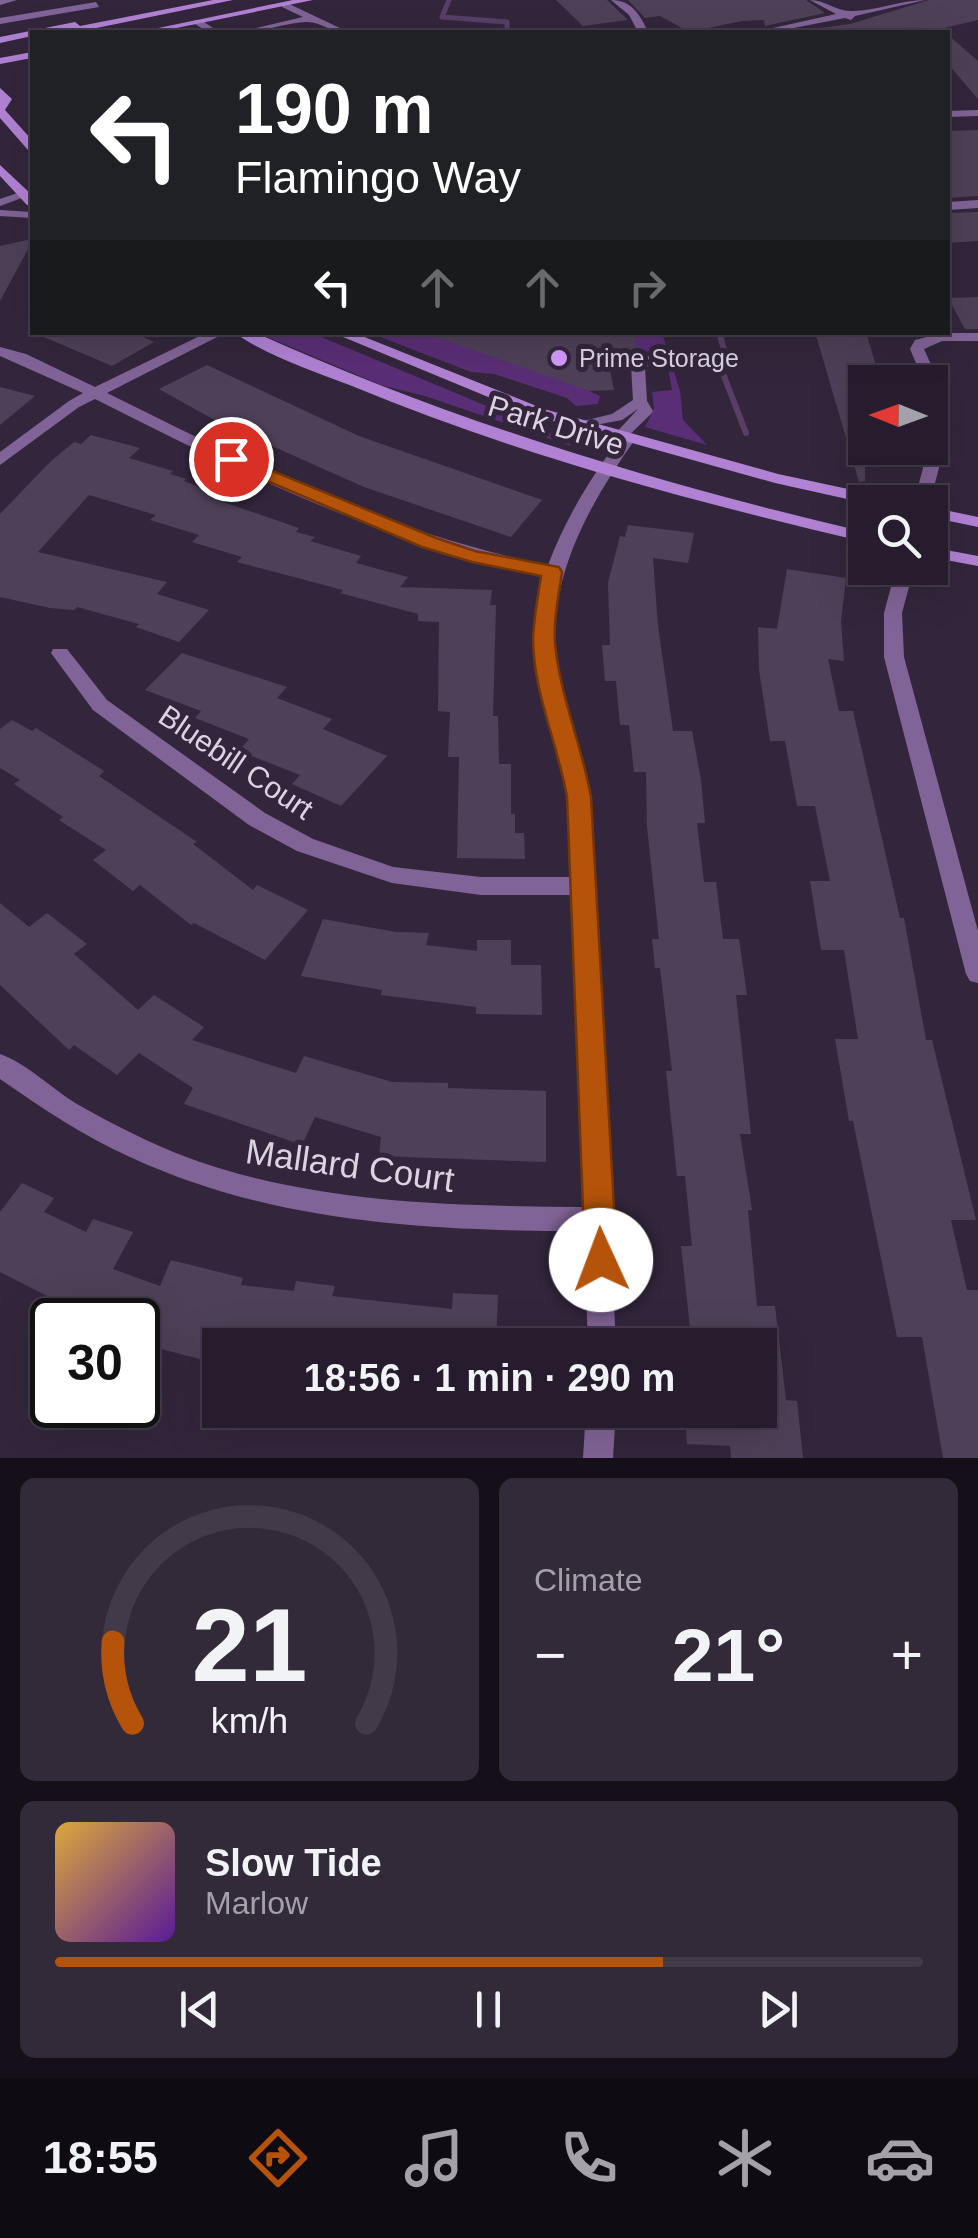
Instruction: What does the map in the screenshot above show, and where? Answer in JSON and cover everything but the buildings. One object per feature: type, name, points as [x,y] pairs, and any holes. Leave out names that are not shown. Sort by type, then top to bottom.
[{"type":"main road","points":[[74,30],[228,0]]},
{"type":"main road","points":[[155,30],[308,0]]},
{"type":"main road","points":[[66,30],[111,23]]},
{"type":"main road","points":[[0,42],[30,36]]},
{"type":"main road","points":[[0,61],[30,55]]},
{"type":"main road","points":[[0,69],[30,55]]},
{"type":"main road","points":[[0,91],[6,99],[0,110],[30,145]]},
{"type":"main road","points":[[0,170],[30,202]]},
{"type":"main road","name":"Park Drive","points":[[248,335],[402,403],[604,470],[848,534]]},
{"type":"main road","name":"Park Drive","points":[[346,335],[538,412],[775,478],[848,494]]},
{"type":"main road","points":[[948,516],[978,522]]},
{"type":"main road","points":[[948,556],[978,562]]},
{"type":"street","points":[[616,0],[633,14],[642,30]]},
{"type":"street","points":[[815,0],[851,16]]},
{"type":"street","points":[[786,30],[920,0]]},
{"type":"street","points":[[950,114],[978,113]]},
{"type":"street","points":[[950,206],[978,204]]},
{"type":"street","points":[[0,460],[49,421],[94,393],[214,335]]},
{"type":"street","points":[[926,485],[941,430],[934,390],[918,349],[920,343],[978,337]]},
{"type":"street","points":[[0,352],[21,357],[294,488],[429,542],[472,556],[552,572]]},
{"type":"street","points":[[602,1328],[585,886],[577,783],[572,756],[557,718],[545,653],[546,602],[567,532],[624,437]]},
{"type":"street","points":[[900,585],[893,613],[894,657],[978,974]]},
{"type":"street","name":"Bluebill Court","points":[[60,652],[100,705],[257,819],[305,845],[392,875],[481,886],[585,886]]},
{"type":"street","name":"Mallard Court","points":[[0,1066],[83,1123],[138,1152],[266,1194],[438,1217],[600,1219]]},
{"type":"street","points":[[598,1458],[600,1428]]},
{"type":"lane","points":[[0,2],[13,0]]},
{"type":"lane","points":[[0,21],[92,2],[111,23]]},
{"type":"lane","points":[[285,4],[337,30]]},
{"type":"lane","points":[[256,30],[311,18]]},
{"type":"lane","points":[[198,22],[211,30]]},
{"type":"lane","points":[[0,203],[30,202]]},
{"type":"lane","points":[[0,213],[30,202]]},
{"type":"lane","points":[[624,437],[646,411],[640,401],[638,366],[656,354]]},
{"type":"lane","points":[[584,425],[616,417],[640,401]]},
{"type":"shaded area","points":[[263,335],[317,335],[568,440],[571,446],[425,396],[381,385]]},
{"type":"shaded area","points":[[375,335],[445,335],[600,396],[598,404],[576,406],[567,398],[494,374],[471,372]]},
{"type":"shaded area","points":[[634,335],[663,335],[680,391],[683,420],[707,445],[645,427],[654,409],[652,392],[672,390],[668,367],[652,366],[663,357],[636,348]]},
{"type":"waterway","points":[[449,0],[442,17],[507,22],[507,30]]},
{"type":"waterway","points":[[720,335],[726,357],[722,371],[746,433]]},
{"type":"place","name":"Prime Storage","points":[[559,358]]},
{"type":"route","points":[[231,459],[429,542],[472,556],[552,572],[544,639],[548,681],[572,756],[579,797],[601,1260]]}]
